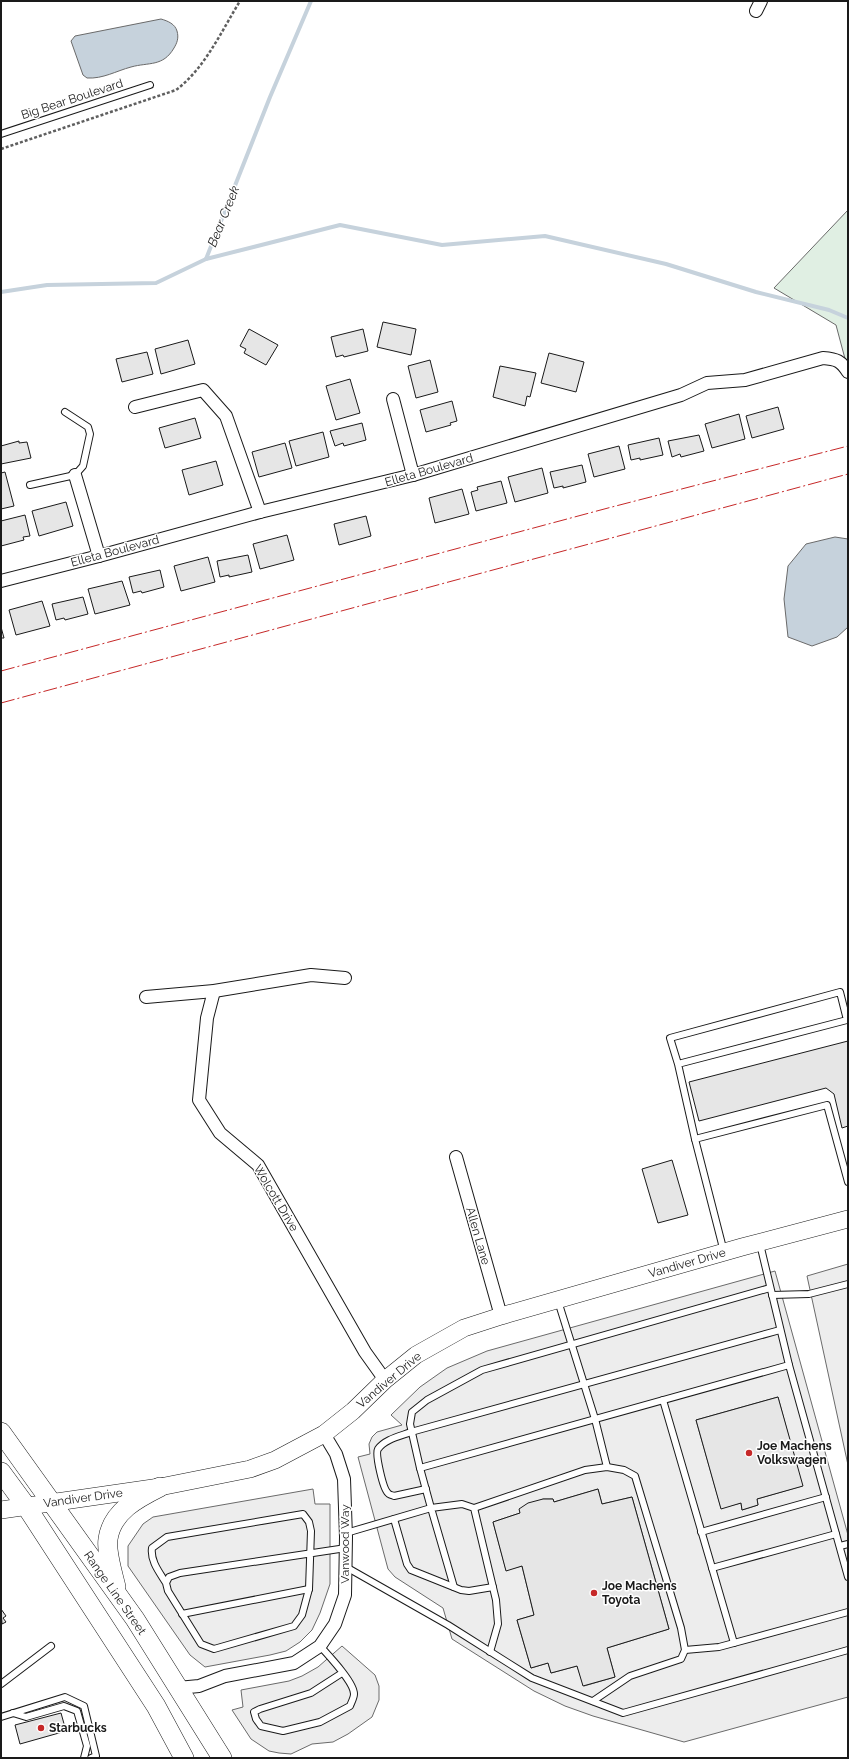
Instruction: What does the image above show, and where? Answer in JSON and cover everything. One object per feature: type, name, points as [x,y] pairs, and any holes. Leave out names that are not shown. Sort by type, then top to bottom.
[{"type":"main road","name":"Vandiver Drive","points":[[1,1510],[160,1487],[250,1469],[276,1460],[324,1434],[353,1411],[385,1380],[416,1355],[443,1338],[464,1328],[500,1316],[759,1242],[848,1219]]},
{"type":"main road","name":"Range Line Street","points":[[1,1432],[135,1620],[222,1758]]},
{"type":"main road","points":[[1,1472],[26,1506],[156,1706],[184,1758]]},
{"type":"main road","points":[[117,1595],[110,1560],[108,1539],[114,1520],[134,1500],[160,1487]]},
{"type":"street","name":"Elleta Boulevard","points":[[1,581],[260,512],[413,476],[681,395],[706,382],[745,380],[824,358],[833,359],[842,363],[848,372]]},
{"type":"street","points":[[135,407],[203,390],[226,416],[260,512]]},
{"type":"street","points":[[393,399],[413,476]]},
{"type":"street","points":[[75,475],[99,556]]},
{"type":"street","points":[[146,997],[214,991],[311,975],[345,978]]},
{"type":"street","name":"Wolcott Drive","points":[[214,991],[207,1018],[199,1100],[220,1133],[258,1165],[365,1352],[385,1380]]},
{"type":"street","name":"Allen Lane","points":[[456,1157],[500,1316]]},
{"type":"street","name":"Vanwood Way","points":[[178,1688],[198,1686],[225,1676],[294,1663],[320,1646],[335,1624],[345,1595],[346,1533],[344,1479],[336,1454],[324,1434]]},
{"type":"lane","name":"Big Bear Boulevard","points":[[1,134],[150,85]]},
{"type":"lane","points":[[30,485],[75,475],[83,466],[90,434],[88,426],[65,412]]},
{"type":"lane","points":[[678,1064],[847,1020],[840,992],[670,1038],[678,1064],[695,1139],[724,1252]]},
{"type":"lane","points":[[695,1139],[828,1105],[848,1182]]},
{"type":"lane","points":[[759,1242],[789,1365],[848,1577]]},
{"type":"lane","points":[[772,1296],[809,1294],[848,1284]]},
{"type":"lane","points":[[454,1587],[420,1468],[410,1424],[412,1412],[434,1396],[482,1370],[572,1346],[770,1288]]},
{"type":"lane","points":[[558,1300],[595,1419],[607,1467]]},
{"type":"lane","points":[[426,1489],[394,1496],[388,1494],[385,1490],[377,1459],[376,1453],[379,1447],[386,1442],[412,1432],[780,1330]]},
{"type":"lane","points":[[420,1468],[789,1365]]},
{"type":"lane","points":[[663,1400],[734,1643]]},
{"type":"lane","points":[[346,1533],[431,1508],[462,1504],[474,1508],[585,1470],[607,1467],[624,1470],[635,1476],[681,1628],[685,1650],[681,1659],[630,1676],[592,1701]]},
{"type":"lane","points":[[702,1532],[826,1497]]},
{"type":"lane","points":[[474,1508],[496,1600],[498,1624],[490,1652]]},
{"type":"lane","points":[[303,1514],[311,1531],[310,1554],[309,1588],[302,1615],[294,1626],[214,1649],[200,1644],[168,1591],[166,1583],[154,1564],[151,1554],[152,1548],[167,1537],[303,1514]]},
{"type":"lane","points":[[394,1519],[407,1564],[411,1570],[454,1587],[469,1591],[493,1587]]},
{"type":"lane","points":[[712,1568],[836,1534]]},
{"type":"lane","points":[[840,1546],[848,1544]]},
{"type":"lane","points":[[166,1583],[169,1578],[180,1573],[346,1548]]},
{"type":"lane","points":[[346,1567],[448,1625],[532,1678],[623,1712],[848,1650]]},
{"type":"lane","points":[[182,1614],[309,1588]]},
{"type":"lane","points":[[685,1650],[719,1647],[848,1612]]},
{"type":"lane","points":[[1,1684],[51,1646]]},
{"type":"lane","points":[[320,1646],[342,1673],[350,1684],[354,1694],[350,1706],[320,1722],[283,1731],[261,1726],[256,1719],[254,1712],[311,1693],[342,1673]]},
{"type":"lane","points":[[1,1717],[65,1697],[84,1706],[96,1756],[91,1758]]},
{"type":"lane","points":[[12,1713],[26,1717],[64,1706],[77,1711],[87,1746],[84,1758]]},
{"type":"green space","points":[[848,210],[848,370],[836,325],[774,288]]},
{"type":"shaded area","points":[[161,19],[173,25],[178,34],[175,46],[170,54],[165,58],[155,63],[131,67],[99,77],[87,78],[83,75],[71,41],[75,36]]},
{"type":"shaded area","points":[[835,537],[848,539],[848,627],[837,637],[812,646],[788,637],[784,599],[788,566],[806,544]]},
{"type":"shaded area","points":[[848,1264],[848,1465],[807,1276]]},
{"type":"shaded area","points":[[775,1271],[848,1535],[848,1697],[684,1742],[593,1716],[565,1706],[534,1691],[452,1639],[443,1608],[395,1577],[388,1569],[358,1457],[370,1454],[369,1444],[372,1437],[377,1432],[402,1425],[391,1415],[420,1387],[447,1368],[487,1351]],"holes":[[[778,1397],[802,1486],[757,1499],[758,1505],[742,1510],[741,1503],[721,1508],[696,1420]],[[598,1489],[602,1504],[632,1497],[669,1629],[607,1648],[615,1677],[584,1686],[577,1666],[551,1673],[548,1663],[531,1668],[517,1620],[534,1615],[522,1566],[506,1570],[493,1522],[520,1513],[543,1499],[553,1499],[554,1502]]]},
{"type":"shaded area","points":[[313,1489],[315,1504],[330,1504],[330,1584],[320,1613],[312,1630],[300,1642],[286,1651],[205,1667],[190,1655],[128,1566],[128,1546],[143,1524],[153,1517]]},
{"type":"shaded area","points":[[342,1646],[375,1675],[379,1686],[379,1700],[372,1717],[348,1734],[333,1742],[312,1744],[291,1754],[269,1751],[251,1739],[232,1710],[243,1707],[241,1690],[289,1681],[302,1676],[318,1667]]},
{"type":"building","points":[[383,322],[416,329],[411,355],[377,347]]},
{"type":"building","points":[[249,329],[278,345],[266,365],[244,353],[246,349],[240,346]]},
{"type":"building","points":[[363,329],[368,351],[344,357],[343,355],[336,357],[331,337]]},
{"type":"building","points":[[188,340],[195,364],[161,374],[155,349]]},
{"type":"building","points":[[147,352],[153,374],[122,382],[116,359]]},
{"type":"building","points":[[549,353],[584,362],[576,392],[541,383]]},
{"type":"building","points":[[430,360],[438,392],[416,398],[408,366]]},
{"type":"building","points":[[500,366],[536,373],[530,397],[527,396],[525,406],[493,397]]},
{"type":"building","points":[[350,379],[360,413],[336,420],[326,386]]},
{"type":"building","points":[[452,401],[457,421],[450,423],[451,425],[426,432],[420,410]]},
{"type":"building","points":[[778,407],[784,429],[752,438],[746,416]]},
{"type":"building","points":[[739,414],[745,439],[712,448],[705,424]]},
{"type":"building","points":[[195,418],[201,438],[165,448],[159,428]]},
{"type":"building","points":[[362,423],[366,440],[344,446],[343,443],[335,446],[330,431]]},
{"type":"building","points":[[323,432],[329,457],[296,466],[289,441]]},
{"type":"building","points":[[699,435],[704,451],[681,457],[680,454],[672,457],[668,441]]},
{"type":"building","points":[[659,438],[663,455],[640,460],[640,458],[631,460],[628,445]]},
{"type":"building","points":[[19,441],[19,443],[27,442],[31,458],[1,464],[1,446]]},
{"type":"building","points":[[285,443],[292,468],[259,477],[252,452]]},
{"type":"building","points":[[619,446],[625,469],[594,477],[588,454]]},
{"type":"building","points":[[216,461],[223,485],[189,495],[182,470]]},
{"type":"building","points":[[582,465],[586,482],[563,488],[563,486],[554,488],[550,472]]},
{"type":"building","points":[[542,468],[548,493],[515,502],[508,477]]},
{"type":"building","points":[[5,472],[14,506],[1,509],[1,473]]},
{"type":"building","points":[[501,481],[507,503],[476,511],[471,492],[478,490],[477,487]]},
{"type":"building","points":[[462,489],[469,514],[435,523],[429,498]]},
{"type":"building","points":[[66,502],[73,526],[39,536],[32,511]]},
{"type":"building","points":[[25,515],[30,536],[23,537],[24,540],[1,546],[1,521]]},
{"type":"building","points":[[366,516],[371,536],[339,545],[334,524]]},
{"type":"building","points":[[287,535],[294,560],[260,569],[253,544]]},
{"type":"building","points":[[248,555],[252,572],[229,577],[229,575],[220,577],[217,561]]},
{"type":"building","points":[[208,557],[215,582],[181,591],[174,566]]},
{"type":"building","points":[[160,570],[164,587],[142,593],[141,591],[133,593],[129,577]]},
{"type":"building","points":[[122,581],[130,605],[95,614],[88,589]]},
{"type":"building","points":[[83,597],[88,614],[65,620],[64,618],[56,620],[52,604]]},
{"type":"building","points":[[42,601],[50,626],[16,635],[9,610]]},
{"type":"building","points":[[1,627],[4,638],[1,638]]},
{"type":"building","points":[[848,1041],[848,1126],[842,1128],[834,1094],[826,1088],[699,1121],[689,1082]]},
{"type":"building","points":[[672,1160],[688,1215],[658,1223],[642,1169]]},
{"type":"building","name":"Joe Machens Volkswagen","points":[[778,1397],[803,1486],[757,1499],[758,1505],[742,1510],[741,1503],[721,1509],[696,1420]]},
{"type":"building","name":"Joe Machens Toyota","points":[[598,1489],[602,1504],[632,1497],[669,1629],[607,1648],[615,1677],[583,1686],[577,1666],[551,1673],[548,1663],[531,1668],[517,1620],[534,1615],[522,1566],[506,1571],[493,1522],[520,1513],[519,1509],[528,1503],[543,1499],[553,1499],[554,1502]]},
{"type":"building","points":[[1,1609],[6,1616],[3,1618],[6,1622],[2,1624]]},
{"type":"building","name":"Starbucks","points":[[61,1713],[66,1731],[20,1744],[15,1725]]},
{"type":"waterway","name":"Bear Creek","points":[[1,292],[47,285],[156,283],[206,259],[270,97],[311,1]]},
{"type":"waterway","points":[[206,259],[340,225],[442,245],[545,236],[666,264],[756,292],[829,310],[848,318]]},
{"type":"power","points":[[1,671],[608,508],[848,446]]},
{"type":"power","points":[[1,703],[848,474]]},
{"type":"place","name":"Joe Machens Volkswagen","points":[[749,1453]]},
{"type":"place","name":"Joe Machens Toyota","points":[[594,1593]]},
{"type":"place","name":"Starbucks","points":[[41,1728]]}]
